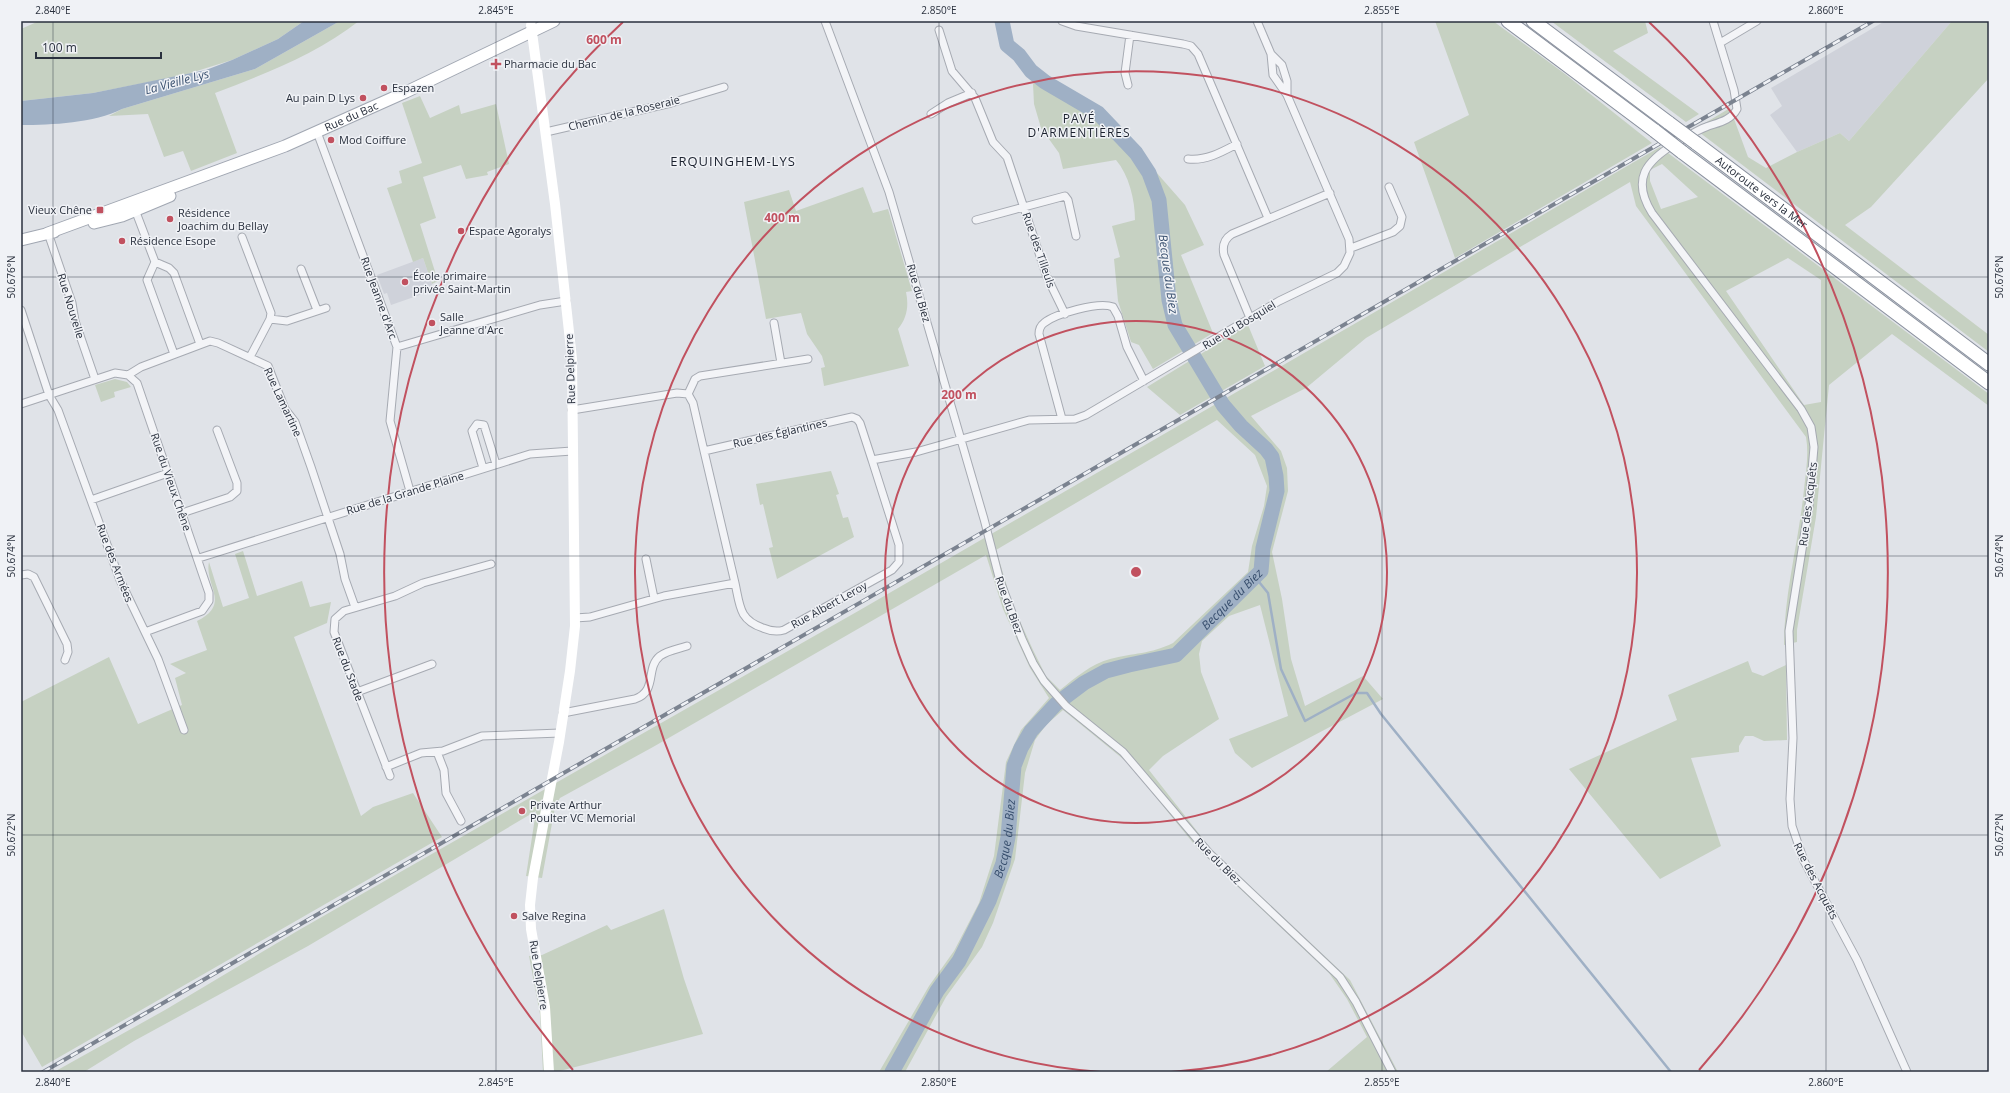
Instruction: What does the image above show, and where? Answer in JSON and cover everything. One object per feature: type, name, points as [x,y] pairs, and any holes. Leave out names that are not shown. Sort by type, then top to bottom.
[{"type":"highway","points":[[1508,21],[1989,383]]},
{"type":"highway","name":"Autoroute vers la Mer","points":[[1533,21],[1989,364]]},
{"type":"main road","name":"Rue du Bac","points":[[21,240],[106,221],[134,206],[163,200],[219,172],[317,132],[482,56],[533,25],[554,21]]},
{"type":"street","name":"Rue du Biez","points":[[824,21],[847,75],[889,192],[1004,593],[1029,655],[1041,676],[1066,706],[1124,752],[1209,853],[1340,977],[1356,1002],[1392,1072]]},
{"type":"street","points":[[1062,21],[1076,26],[1130,34],[1183,44],[1194,48],[1268,218]]},
{"type":"street","points":[[1257,21],[1271,54],[1273,75],[1287,95],[1330,193],[1351,248],[1393,232],[1400,226],[1402,218],[1390,187]]},
{"type":"street","name":"Rue des Acquêts","points":[[1713,21],[1736,99],[1737,107],[1735,114],[1728,119],[1696,131],[1657,155],[1644,172],[1642,189],[1652,213],[1800,409],[1813,431],[1814,452],[1811,490],[1791,612],[1789,638],[1792,738],[1791,822],[1800,853],[1856,960],[1907,1072]]},
{"type":"street","points":[[1720,43],[1757,21]]},
{"type":"street","name":"Rue Delpierre","points":[[533,25],[571,353],[575,618],[572,661],[533,878],[530,905],[531,929],[545,1007],[548,1072]]},
{"type":"street","name":"Rue des Tilleuls","points":[[939,30],[952,71],[972,93],[979,105],[993,142],[1007,157],[1047,277],[1065,314]]},
{"type":"street","points":[[1128,85],[1125,73],[1130,34]]},
{"type":"street","points":[[1271,54],[1282,66],[1286,74],[1287,95]]},
{"type":"street","name":"Chemin de la Roseraie","points":[[546,132],[671,103],[724,87]]},
{"type":"street","points":[[931,114],[948,103],[972,93]]},
{"type":"street","name":"Rue Jeanne d'Arc","points":[[317,132],[397,347],[390,422],[410,491]]},
{"type":"street","points":[[1188,159],[1198,160],[1207,158],[1237,144]]},
{"type":"street","points":[[1250,318],[1224,255],[1223,247],[1226,239],[1232,234],[1268,218],[1330,193]]},
{"type":"street","name":"Rue des Tilleuls","points":[[976,220],[1060,196],[1066,196],[1076,236]]},
{"type":"street","points":[[134,206],[155,262],[169,268],[174,273],[200,344]]},
{"type":"street","name":"Rue Nouvelle","points":[[48,234],[72,303],[75,321],[95,379]]},
{"type":"street","points":[[242,237],[269,306],[270,319],[250,357]]},
{"type":"street","name":"Rue du Bosquiel","points":[[960,440],[1029,420],[1075,418],[1086,415],[1286,297],[1337,273],[1347,261],[1351,248]]},
{"type":"street","points":[[155,262],[148,275],[148,282],[174,354]]},
{"type":"street","points":[[301,269],[317,310]]},
{"type":"street","points":[[397,347],[540,305],[566,301]]},
{"type":"street","points":[[1062,419],[1039,330],[1046,322],[1065,314],[1097,306],[1106,305],[1113,307],[1118,316],[1127,347],[1144,381]]},
{"type":"street","points":[[270,319],[287,322],[326,308]]},
{"type":"street","name":"Rue des Armées","points":[[21,310],[49,395],[58,410],[120,580],[162,669],[184,730]]},
{"type":"street","points":[[774,323],[781,363]]},
{"type":"street","name":"Rue Lamartine","points":[[128,375],[141,367],[210,341],[216,342],[265,364],[270,368],[284,405],[294,422],[311,468],[326,517]]},
{"type":"street","points":[[688,394],[696,379],[700,376],[808,359]]},
{"type":"street","points":[[21,404],[115,373],[128,375]]},
{"type":"street","name":"Rue du Vieux Chêne","points":[[128,375],[137,383],[199,558],[209,593],[209,602],[205,609],[194,615],[145,632]]},
{"type":"street","points":[[572,410],[677,393],[688,394],[692,398],[735,584],[654,598],[590,616],[575,618]]},
{"type":"street","name":"Rue des Églantines","points":[[704,451],[852,417],[857,419],[860,423],[872,460]]},
{"type":"street","points":[[483,468],[472,430],[477,424],[484,425],[496,464]]},
{"type":"street","points":[[182,512],[230,497],[237,491],[237,483],[217,430]]},
{"type":"street","points":[[872,460],[916,452],[960,440]]},
{"type":"street","name":"Rue de la Grande Plaine","points":[[199,558],[533,453],[572,451]]},
{"type":"street","name":"Rue Albert Leroy","points":[[735,584],[742,612],[746,619],[753,625],[776,632],[784,630],[895,568],[899,562],[900,549],[872,460]]},
{"type":"street","points":[[91,500],[168,473]]},
{"type":"street","points":[[326,517],[340,554],[345,579],[355,608]]},
{"type":"street","points":[[646,559],[654,598]]},
{"type":"street","name":"Rue du Stade","points":[[390,776],[333,626],[338,614],[398,595],[423,582],[491,564]]},
{"type":"street","points":[[21,575],[28,574],[34,577],[67,644],[68,652],[65,660]]},
{"type":"street","points":[[563,714],[644,696],[648,689],[654,666],[658,658],[670,650],[687,646]]},
{"type":"street","points":[[357,692],[432,664]]},
{"type":"street","points":[[386,767],[421,753],[437,752],[482,736],[560,733]]},
{"type":"street","points":[[437,752],[444,770],[446,794],[461,821]]},
{"type":"shaded area","points":[[1885,21],[1952,21],[1849,141],[1840,133],[1797,152],[1770,115],[1782,106],[1771,88]]},
{"type":"shaded area","name":"École primaire privée Saint-Martin","points":[[423,258],[434,290],[391,305],[387,293],[384,294],[377,275]]},
{"type":"green space","points":[[39,21],[304,21],[278,39],[232,60],[184,75],[93,93],[21,101],[21,29]]},
{"type":"green space","points":[[340,21],[359,21],[326,44],[290,62],[215,93],[237,153],[191,171],[183,151],[164,157],[148,114],[109,116],[122,109],[255,69]]},
{"type":"green space","points":[[1435,21],[1493,21],[1565,74],[1652,143],[1455,258],[1414,142],[1469,115]]},
{"type":"green space","points":[[1551,21],[1645,21],[1648,33],[1613,51],[1699,114],[1686,122]]},
{"type":"green space","points":[[1952,21],[1989,21],[1989,78],[1871,207],[1845,225],[1989,335],[1989,352],[1695,129],[1730,108],[1748,157],[1766,168],[1797,152],[1840,133],[1849,141]]},
{"type":"green space","points":[[1043,72],[1106,115],[1185,205],[1204,245],[1181,255],[1213,333],[1153,369],[1139,345],[1131,342],[1118,301],[1114,259],[1120,257],[1112,226],[1135,220],[1134,204],[1128,180],[1121,166],[1116,160],[1063,169],[1059,153],[1041,128],[1034,104],[1033,84]]},
{"type":"green space","points":[[420,96],[430,118],[459,105],[461,114],[496,104],[509,164],[487,172],[488,175],[466,179],[461,165],[423,177],[436,218],[420,224],[438,281],[432,284],[423,258],[413,262],[387,188],[402,183],[399,171],[422,163],[402,103]]},
{"type":"green space","points":[[1660,147],[1989,394],[1989,406],[1892,334],[1829,385],[1816,517],[1797,630],[1797,642],[1784,645],[1786,606],[1802,508],[1806,469],[1806,437],[1636,206],[1630,182],[1366,338],[1306,388],[1251,416],[1281,451],[1287,468],[1288,491],[1272,552],[1282,599],[1291,659],[1305,706],[1363,676],[1383,699],[1252,768],[1235,753],[1229,739],[1288,716],[1260,605],[1229,616],[1202,641],[1199,654],[1201,672],[1219,719],[1163,756],[1149,770],[1211,849],[1350,980],[1398,1072],[1326,1072],[1367,1037],[1347,999],[1329,973],[1198,849],[1128,763],[1063,710],[1046,725],[1035,740],[1025,773],[1015,859],[993,923],[982,947],[946,997],[905,1072],[879,1072],[929,986],[954,951],[979,903],[994,856],[1006,762],[1021,730],[1049,698],[1030,668],[1003,609],[986,555],[653,747],[560,798],[555,807],[542,878],[526,876],[536,811],[308,946],[134,1041],[84,1072],[54,1072],[165,1010],[299,930],[860,610]],"holes":[[[1662,164],[1698,197],[1661,209],[1650,181],[1650,170]],[[1788,258],[1821,280],[1821,402],[1804,405],[1726,291]],[[1217,420],[1255,455],[1267,486],[1264,506],[1252,546],[1248,572],[1173,643],[1165,647],[1103,661],[1084,672],[1060,690],[1046,676],[1033,650],[1013,606],[996,550]]]},
{"type":"green space","points":[[863,187],[873,213],[888,209],[912,291],[906,292],[906,312],[898,329],[909,366],[824,386],[821,368],[825,367],[822,356],[807,334],[801,313],[766,319],[744,202],[789,190],[796,211]]},
{"type":"green space","points":[[1248,325],[1265,366],[1180,415],[1147,387]]},
{"type":"green space","points":[[115,379],[127,382],[131,387],[114,392],[115,397],[101,402],[95,385]]},
{"type":"green space","points":[[831,471],[839,494],[836,495],[843,518],[848,517],[854,537],[777,579],[769,548],[773,547],[763,504],[760,505],[756,484]]},
{"type":"green space","points":[[243,551],[257,596],[302,581],[310,607],[331,602],[327,623],[294,637],[361,816],[373,807],[413,793],[442,837],[42,1067],[21,1031],[21,702],[109,657],[138,724],[182,705],[175,678],[186,673],[170,664],[207,650],[197,621],[207,615],[213,608],[215,601],[208,570],[209,562],[223,607],[249,598],[235,554]]},
{"type":"green space","points":[[1748,661],[1752,672],[1763,676],[1786,665],[1787,740],[1764,741],[1753,736],[1745,736],[1739,746],[1739,752],[1691,758],[1721,846],[1660,879],[1569,769],[1677,720],[1668,695]]},
{"type":"green space","points":[[664,909],[684,979],[703,1034],[556,1072],[543,1072],[540,1014],[529,956],[542,955],[607,925],[611,930]]},
{"type":"water","name":"La Vieille Lys","points":[[304,21],[340,21],[255,69],[99,117],[59,124],[21,125],[21,101],[93,93],[206,70],[278,39]]},
{"type":"waterway","name":"Becque du Biez","points":[[892,1072],[937,991],[959,961],[989,901],[1003,863],[1008,837],[1014,766],[1021,748],[1031,731],[1056,704],[1084,683],[1106,671],[1176,655],[1261,571],[1263,548],[1277,491],[1272,457],[1266,449],[1241,426],[1223,405],[1175,325],[1169,300],[1159,200],[1149,173],[1136,153],[1098,113],[1045,82],[1031,71],[1019,55],[1007,45],[1002,21]]},
{"type":"waterway","points":[[1255,577],[1268,593],[1281,669],[1305,721],[1356,693],[1367,693],[1381,714],[1671,1072]]},
{"type":"railway","points":[[43,1072],[1873,21]]},
{"type":"place","name":"Pharmacie du Bac","points":[[496,64]]},
{"type":"place","name":"Espazen","points":[[384,88]]},
{"type":"place","name":"Au pain D Lys","points":[[363,98]]},
{"type":"place","name":"Mod Coiffure","points":[[331,140]]},
{"type":"place","name":"Vieux Chêne","points":[[100,210]]},
{"type":"place","name":"Résidence Joachim du Bellay","points":[[170,219]]},
{"type":"place","name":"Espace Agoralys","points":[[461,231]]},
{"type":"place","name":"Résidence Esope","points":[[122,241]]},
{"type":"place","name":"École primaire privée Saint-Martin","points":[[405,282]]},
{"type":"place","name":"Salle Jeanne d'Arc","points":[[432,323]]},
{"type":"place","name":"Private Arthur Poulter VC Memorial","points":[[522,811]]},
{"type":"place","name":"Salve Regina","points":[[514,916]]},
{"type":"district","name":"PAVÉ D'ARMENTIÈRES","points":[[1079,126]]},
{"type":"district","name":"ERQUINGHEM-LYS","points":[[733,161]]}]
